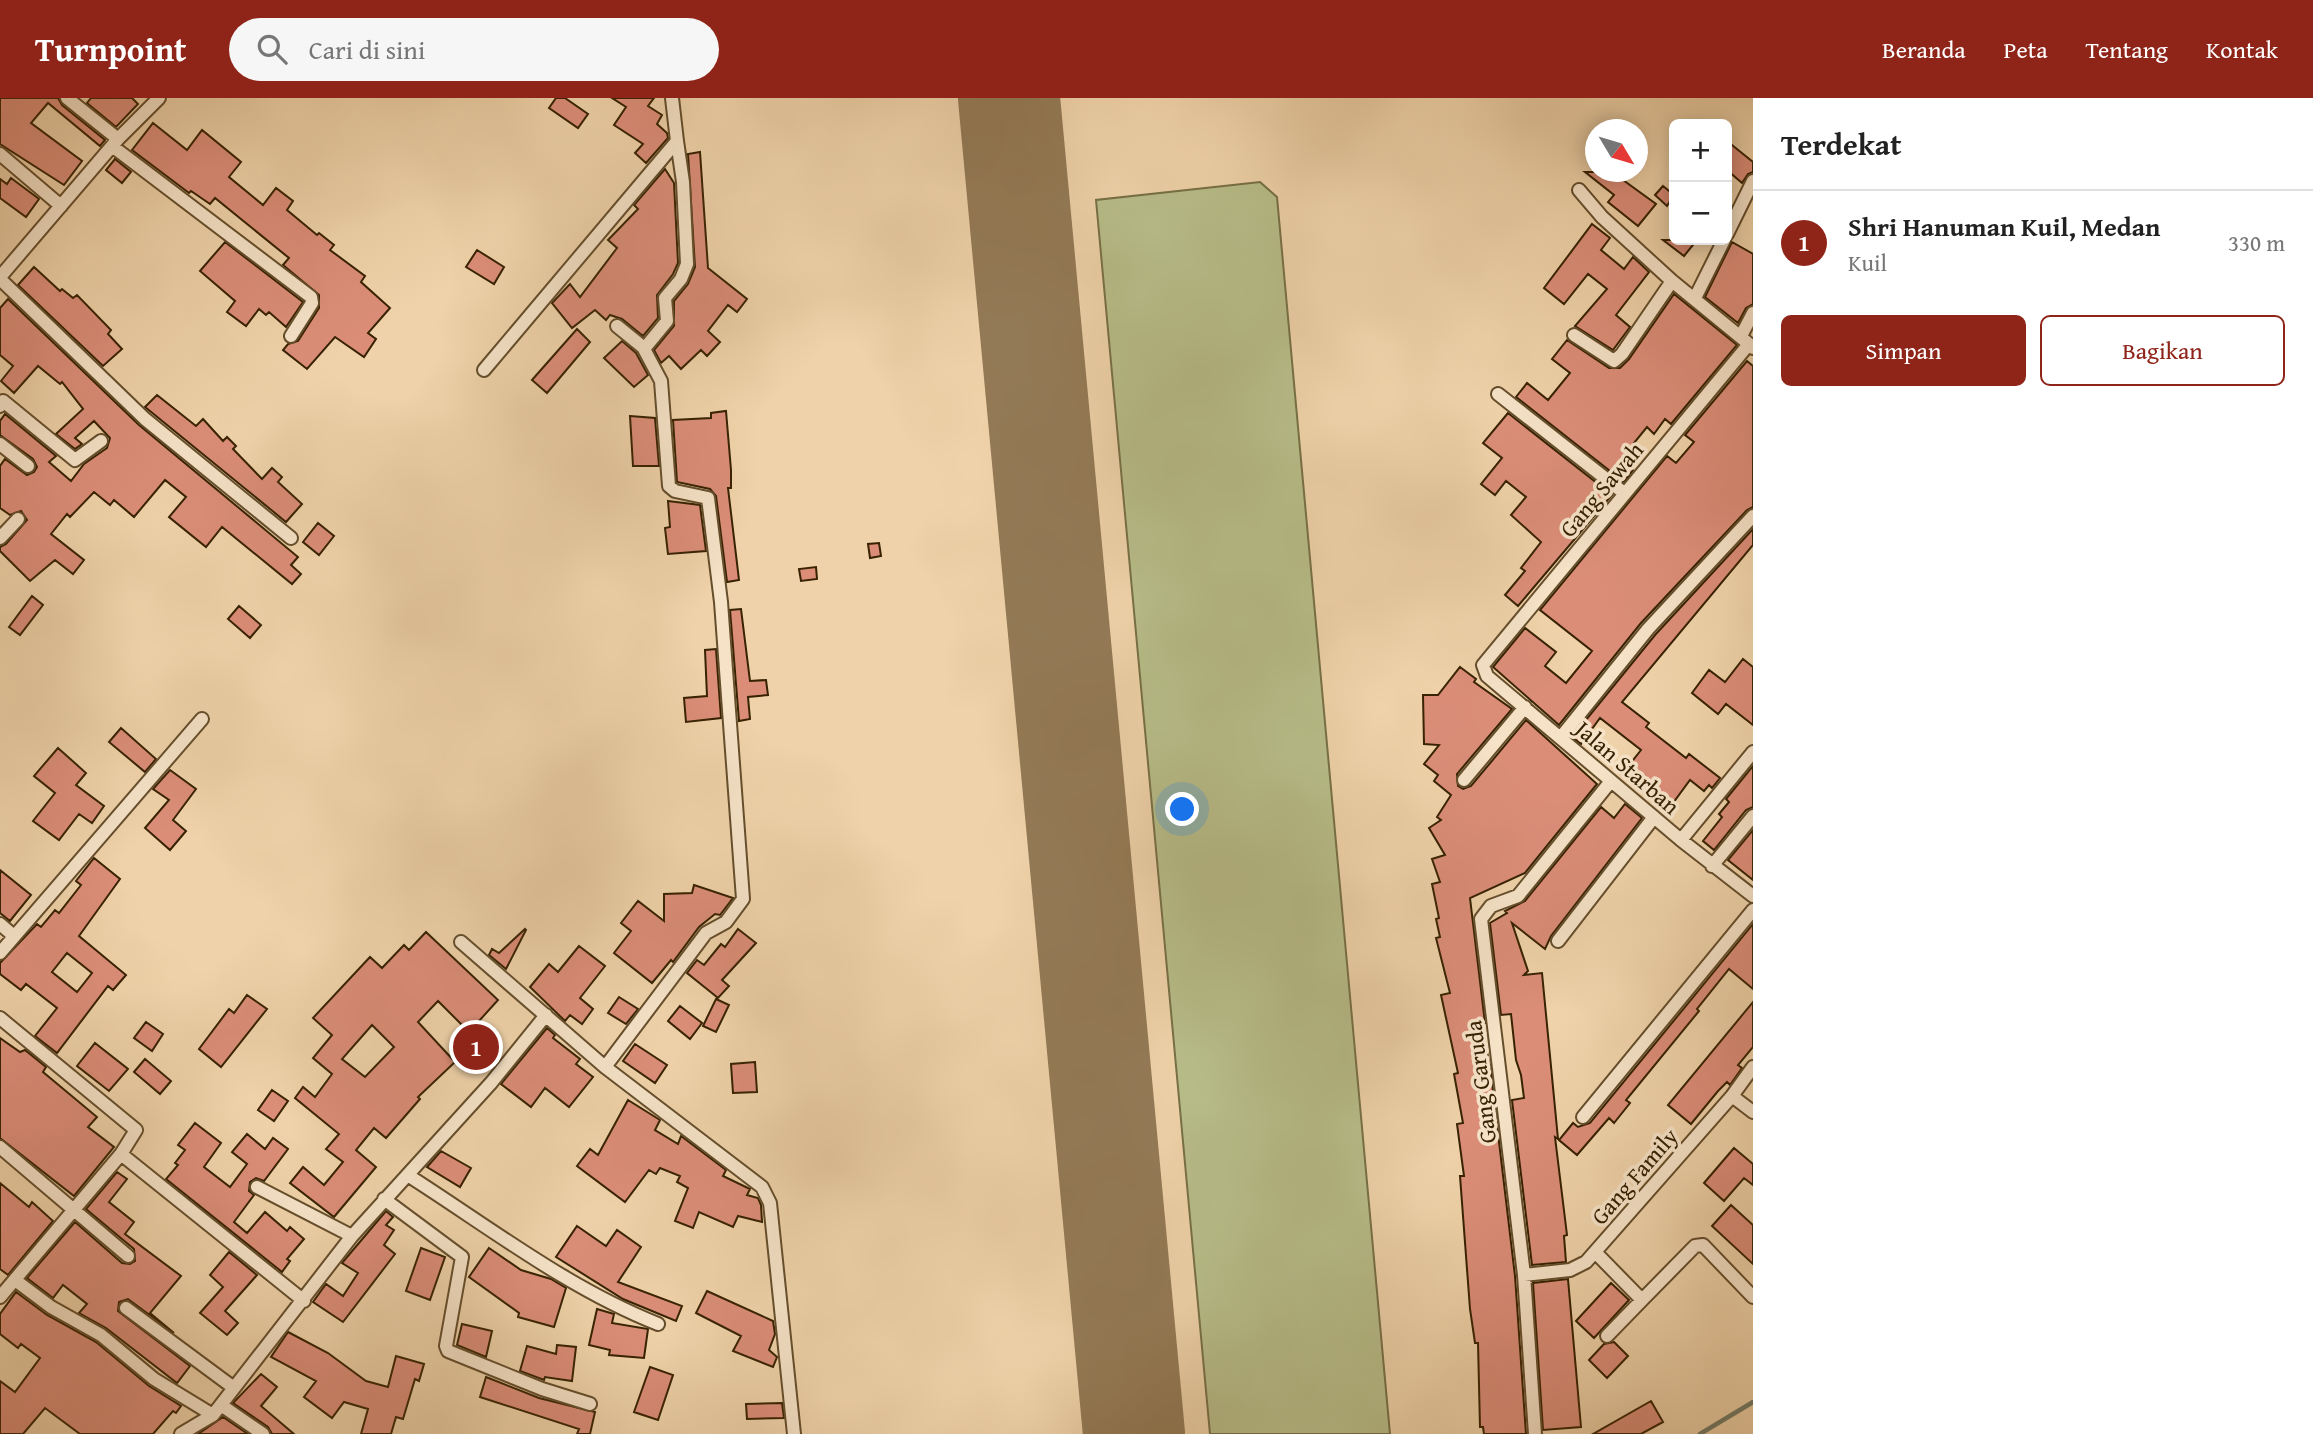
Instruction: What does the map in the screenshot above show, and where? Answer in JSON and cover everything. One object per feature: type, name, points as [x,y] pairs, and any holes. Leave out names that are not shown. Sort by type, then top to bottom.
[{"type":"street","points":[[67,98],[115,143],[311,297],[312,303],[290,337]]},
{"type":"street","points":[[159,98],[115,143],[0,278],[145,419],[291,538]]},
{"type":"street","points":[[644,348],[667,321],[666,298],[686,271],[683,182],[672,98]]},
{"type":"street","points":[[484,370],[677,141]]},
{"type":"street","points":[[0,154],[61,206]]},
{"type":"street","points":[[1732,224],[1753,181]]},
{"type":"street","points":[[1579,190],[1602,217],[1672,281],[1748,343]]},
{"type":"street","points":[[1695,298],[1722,245]]},
{"type":"street","points":[[1574,335],[1614,361],[1622,354],[1672,281]]},
{"type":"street","name":"Gang Sawah","points":[[1483,665],[1748,343],[1753,313]]},
{"type":"street","points":[[605,1067],[706,933],[737,911],[743,899],[744,885],[721,602],[708,498],[675,491],[669,486],[661,381],[644,348],[617,326]]},
{"type":"street","points":[[1499,394],[1625,493]]},
{"type":"street","points":[[1,399],[75,460],[101,441]]},
{"type":"street","points":[[0,444],[28,466]]},
{"type":"street","points":[[1561,737],[1648,629],[1753,516]]},
{"type":"street","points":[[0,538],[18,519]]},
{"type":"street","name":"Jalan Starban","points":[[1483,665],[1487,676],[1712,866],[1753,896]]},
{"type":"street","points":[[1464,780],[1525,707]]},
{"type":"street","points":[[0,953],[202,719]]},
{"type":"street","points":[[1681,840],[1753,752]]},
{"type":"street","name":"Gang Garuda","points":[[1535,1434],[1524,1275],[1481,919],[1491,906],[1518,895],[1611,781]]},
{"type":"street","points":[[1712,866],[1753,816]]},
{"type":"street","points":[[1558,942],[1654,817]]},
{"type":"street","points":[[1583,1117],[1753,910]]},
{"type":"street","points":[[0,924],[15,936]]},
{"type":"street","points":[[461,942],[605,1067],[757,1181],[767,1193],[794,1434]]},
{"type":"street","points":[[181,1434],[217,1410],[352,1236],[491,1083],[546,1015]]},
{"type":"street","points":[[0,1018],[136,1130],[121,1154],[15,1280],[2,1291]]},
{"type":"street","name":"Gang Family","points":[[1524,1275],[1570,1270],[1586,1262],[1732,1096],[1753,1067]]},
{"type":"street","points":[[1732,1096],[1753,1112]]},
{"type":"street","points":[[0,1147],[128,1256]]},
{"type":"street","points":[[121,1154],[304,1301]]},
{"type":"street","points":[[409,1176],[581,1286],[612,1304],[658,1324]]},
{"type":"street","points":[[257,1187],[352,1236]]},
{"type":"street","points":[[384,1199],[462,1257],[446,1346],[448,1350],[542,1389],[590,1404]]},
{"type":"street","points":[[1607,1336],[1699,1245],[1712,1250],[1753,1297]]},
{"type":"street","points":[[1596,1252],[1642,1300]]},
{"type":"street","points":[[15,1280],[51,1307],[102,1335],[154,1379],[263,1434]]},
{"type":"street","points":[[126,1308],[234,1388]]},
{"type":"green space","points":[[1260,182],[1277,197],[1390,1434],[1210,1434],[1096,200]]},
{"type":"building","points":[[0,98],[58,98],[62,105],[105,140],[100,146],[48,103],[31,123],[82,161],[64,185],[0,144]]},
{"type":"building","points":[[91,98],[132,98],[138,104],[116,127],[87,103]]},
{"type":"building","points":[[556,98],[565,98],[588,114],[578,128],[549,108]]},
{"type":"building","points":[[612,98],[654,98],[648,106],[662,115],[657,124],[667,133],[668,138],[646,163],[635,153],[643,144],[614,125],[626,107]]},
{"type":"building","points":[[153,123],[187,150],[202,130],[241,162],[229,177],[263,205],[276,188],[293,201],[287,210],[317,235],[319,233],[334,245],[330,250],[365,276],[361,282],[390,308],[368,333],[376,339],[364,357],[335,337],[307,369],[283,350],[288,344],[298,341],[319,308],[319,295],[283,265],[289,258],[215,198],[210,204],[191,191],[189,193],[132,150]]},
{"type":"building","points":[[1732,145],[1753,162],[1753,172],[1748,174],[1742,183],[1732,174]]},
{"type":"building","points":[[700,152],[708,268],[747,299],[737,312],[728,305],[708,331],[720,342],[707,356],[701,350],[681,369],[669,356],[661,363],[654,350],[674,326],[674,301],[688,284],[695,267],[688,154]]},
{"type":"building","points":[[115,159],[131,172],[122,183],[106,170]]},
{"type":"building","points":[[665,169],[674,183],[678,263],[657,295],[658,318],[643,336],[622,319],[610,315],[606,320],[595,310],[572,328],[552,303],[570,284],[580,297],[617,248],[608,240],[638,209],[634,205]]},
{"type":"building","points":[[11,178],[39,199],[26,217],[0,198],[0,179],[7,184]]},
{"type":"building","points":[[1598,182],[1626,182],[1656,204],[1638,226],[1608,202],[1614,195]]},
{"type":"building","points":[[1663,186],[1669,191],[1667,206],[1655,195]]},
{"type":"building","points":[[1592,224],[1610,238],[1601,250],[1624,269],[1633,257],[1649,272],[1616,315],[1630,327],[1613,350],[1575,326],[1607,289],[1588,274],[1564,304],[1544,288]]},
{"type":"building","points":[[225,242],[303,302],[286,327],[269,312],[266,315],[259,309],[246,326],[227,312],[235,301],[200,271]]},
{"type":"building","points":[[1732,242],[1753,254],[1753,304],[1746,308],[1738,323],[1705,297]]},
{"type":"building","points":[[1670,245],[1693,245],[1684,256]]},
{"type":"building","points":[[477,250],[504,267],[494,284],[466,267]]},
{"type":"building","points":[[34,267],[60,291],[62,289],[73,298],[77,295],[111,330],[108,334],[122,349],[103,366],[18,285]]},
{"type":"building","points":[[1674,294],[1737,345],[1671,424],[1665,419],[1654,434],[1647,427],[1620,460],[1633,470],[1624,482],[1516,397],[1527,383],[1548,400],[1570,373],[1552,359],[1567,340],[1609,368],[1620,368]]},
{"type":"building","points":[[8,299],[139,425],[298,557],[291,565],[301,574],[292,584],[222,527],[206,547],[169,517],[186,497],[165,480],[134,517],[114,500],[110,505],[94,492],[70,517],[67,514],[51,534],[84,560],[73,574],[55,560],[30,581],[0,551],[0,547],[6,544],[27,520],[21,511],[10,515],[0,508],[0,466],[5,459],[27,475],[37,467],[33,459],[0,435],[0,421],[5,414],[56,456],[49,462],[71,481],[84,464],[107,448],[110,438],[94,421],[75,438],[82,444],[75,449],[56,434],[83,409],[62,382],[60,384],[38,366],[14,393],[1,381],[13,366],[0,355],[0,308]]},
{"type":"building","points":[[577,329],[590,342],[547,393],[532,380]]},
{"type":"building","points":[[622,341],[636,353],[648,375],[634,387],[604,358]]},
{"type":"building","points":[[1747,361],[1753,366],[1753,507],[1747,510],[1641,623],[1559,725],[1493,667],[1525,628],[1556,652],[1545,666],[1566,683],[1592,651],[1540,610],[1667,456],[1676,463],[1694,442],[1685,435]]},
{"type":"building","points":[[157,395],[196,426],[203,419],[223,441],[227,437],[236,446],[233,449],[262,479],[272,468],[282,477],[278,482],[302,504],[286,522],[145,407]]},
{"type":"building","points":[[726,411],[731,470],[731,488],[728,488],[739,580],[727,582],[716,496],[710,489],[677,482],[673,420],[711,418],[711,413]]},
{"type":"building","points":[[1508,413],[1612,495],[1518,606],[1505,595],[1525,571],[1521,568],[1541,542],[1511,515],[1526,497],[1506,481],[1495,495],[1481,484],[1502,458],[1483,443]]},
{"type":"building","points":[[630,416],[655,418],[659,466],[633,466]]},
{"type":"building","points":[[668,501],[700,505],[706,551],[668,554],[665,528],[670,527]]},
{"type":"building","points":[[318,523],[334,536],[319,555],[303,542]]},
{"type":"building","points":[[1753,529],[1753,545],[1622,702],[1649,723],[1646,727],[1686,758],[1689,754],[1720,778],[1712,788],[1709,785],[1704,791],[1690,780],[1673,803],[1648,783],[1643,790],[1622,774],[1641,750],[1600,718],[1581,744],[1572,737],[1655,635]]},
{"type":"building","points":[[879,543],[881,556],[870,558],[868,544]]},
{"type":"building","points":[[816,567],[817,579],[801,581],[799,569]]},
{"type":"building","points":[[32,596],[43,605],[20,635],[9,627]]},
{"type":"building","points":[[239,606],[261,625],[250,638],[228,619]]},
{"type":"building","points":[[741,609],[750,681],[766,680],[768,695],[748,697],[750,719],[739,721],[730,610]]},
{"type":"building","points":[[716,649],[721,718],[686,722],[684,698],[707,696],[705,650]]},
{"type":"building","points":[[1743,659],[1753,667],[1753,725],[1726,704],[1718,714],[1692,693],[1709,670],[1725,682]]},
{"type":"building","points":[[1460,667],[1476,679],[1474,682],[1512,709],[1457,774],[1458,786],[1463,789],[1471,786],[1526,720],[1597,784],[1525,873],[1470,898],[1485,1023],[1481,1024],[1490,1066],[1515,1276],[1526,1434],[1484,1434],[1483,1427],[1480,1427],[1478,1343],[1475,1343],[1470,1309],[1460,1176],[1464,1176],[1457,1124],[1463,1123],[1454,1074],[1458,1073],[1441,995],[1450,993],[1436,938],[1440,937],[1436,919],[1439,918],[1432,884],[1440,882],[1432,859],[1445,855],[1429,828],[1441,820],[1437,817],[1451,795],[1434,781],[1438,775],[1424,764],[1439,745],[1424,744],[1423,695],[1438,695]]},
{"type":"building","points":[[121,728],[156,759],[145,772],[109,742]]},
{"type":"building","points":[[58,748],[86,773],[76,785],[104,806],[92,823],[79,814],[59,840],[33,821],[55,793],[34,776]]},
{"type":"building","points":[[1753,766],[1753,807],[1746,810],[1714,850],[1703,841],[1722,817],[1719,814],[1729,802],[1726,799]]},
{"type":"building","points":[[170,770],[196,789],[173,820],[186,831],[170,850],[145,828],[169,800],[153,789]]},
{"type":"building","points":[[1625,804],[1642,818],[1551,936],[1545,949],[1512,923],[1528,971],[1524,975],[1542,973],[1558,1139],[1555,1137],[1567,1235],[1564,1236],[1566,1262],[1532,1265],[1512,1100],[1524,1098],[1511,1014],[1501,1015],[1490,923],[1507,913],[1505,911],[1525,901],[1601,807],[1614,818]]},
{"type":"building","points":[[1753,830],[1753,880],[1728,860]]},
{"type":"building","points":[[94,858],[120,879],[79,936],[126,975],[113,990],[108,986],[57,1053],[35,1036],[57,1008],[26,984],[21,990],[0,974],[0,963],[37,924],[41,927],[55,910],[59,913],[81,885],[76,881]],"holes":[[[67,953],[92,973],[77,992],[52,972]]]},
{"type":"building","points":[[0,870],[31,895],[10,921],[0,913]]},
{"type":"building","points":[[694,885],[733,898],[720,915],[715,914],[699,927],[673,962],[671,960],[652,983],[614,953],[631,931],[621,923],[638,901],[664,921],[664,894],[692,893]]},
{"type":"building","points":[[1753,924],[1753,989],[1729,969],[1697,1009],[1699,1011],[1626,1100],[1630,1103],[1614,1123],[1609,1118],[1577,1155],[1559,1140],[1573,1123],[1578,1127],[1590,1123]]},
{"type":"building","points":[[525,929],[506,969],[489,955],[492,949],[499,953]]},
{"type":"building","points":[[738,929],[756,943],[722,980],[729,986],[718,998],[687,973],[697,960],[704,965],[721,944],[725,947]]},
{"type":"building","points":[[426,932],[498,1000],[479,1021],[495,1038],[485,1048],[438,1001],[418,1022],[455,1062],[418,1097],[420,1099],[386,1138],[374,1128],[356,1150],[376,1167],[334,1217],[290,1183],[303,1167],[324,1185],[343,1162],[326,1149],[339,1134],[295,1098],[303,1087],[315,1097],[332,1074],[313,1058],[332,1035],[313,1018],[370,957],[382,968],[404,945],[409,950]],"holes":[[[372,1025],[394,1047],[365,1077],[342,1059]]]},
{"type":"building","points":[[579,946],[605,966],[580,998],[593,1009],[582,1024],[570,1015],[565,1021],[530,987],[549,964],[558,972]]},
{"type":"building","points":[[247,995],[267,1009],[221,1067],[199,1049],[229,1009],[234,1013]]},
{"type":"building","points":[[619,997],[638,1009],[626,1024],[608,1013]]},
{"type":"building","points":[[716,999],[729,1005],[716,1032],[703,1026]]},
{"type":"building","points":[[1753,1002],[1753,1047],[1738,1065],[1742,1068],[1730,1085],[1727,1082],[1718,1091],[1691,1124],[1668,1105]]},
{"type":"building","points":[[680,1006],[702,1023],[690,1039],[668,1021]]},
{"type":"building","points":[[146,1022],[163,1034],[152,1051],[134,1038]]},
{"type":"building","points":[[547,1028],[555,1035],[553,1038],[580,1059],[576,1064],[593,1077],[569,1107],[545,1088],[531,1107],[501,1084]]},
{"type":"building","points":[[0,1038],[20,1052],[25,1050],[46,1067],[43,1072],[97,1117],[88,1127],[114,1147],[74,1196],[0,1138]]},
{"type":"building","points":[[95,1043],[128,1069],[109,1091],[77,1066]]},
{"type":"building","points":[[635,1044],[667,1065],[655,1083],[623,1061]]},
{"type":"building","points":[[145,1059],[171,1081],[160,1094],[134,1072]]},
{"type":"building","points":[[755,1062],[757,1092],[733,1093],[731,1064]]},
{"type":"building","points":[[272,1090],[288,1101],[274,1121],[258,1110]]},
{"type":"building","points":[[628,1100],[660,1120],[655,1130],[678,1144],[681,1136],[726,1170],[723,1176],[750,1189],[747,1195],[758,1198],[761,1205],[762,1222],[738,1216],[733,1227],[699,1212],[693,1228],[675,1221],[688,1188],[677,1182],[680,1176],[660,1168],[656,1174],[649,1170],[625,1202],[577,1166],[590,1149],[598,1155]]},
{"type":"building","points":[[195,1123],[221,1143],[204,1167],[230,1187],[247,1164],[232,1152],[247,1134],[265,1149],[273,1138],[288,1149],[264,1181],[256,1178],[250,1182],[249,1191],[254,1195],[234,1222],[247,1233],[265,1212],[287,1231],[290,1227],[304,1239],[287,1259],[290,1261],[282,1272],[166,1179],[178,1165],[175,1163],[185,1150],[178,1145]]},
{"type":"building","points":[[1734,1148],[1753,1164],[1753,1185],[1744,1178],[1724,1201],[1704,1183]]},
{"type":"building","points":[[441,1151],[471,1168],[460,1187],[427,1167]]},
{"type":"building","points":[[117,1172],[127,1179],[109,1202],[134,1222],[125,1234],[181,1276],[150,1313],[174,1333],[128,1299],[119,1302],[118,1311],[190,1366],[177,1383],[106,1328],[79,1313],[87,1304],[63,1285],[53,1298],[27,1278],[75,1222],[122,1263],[130,1264],[135,1261],[134,1249],[86,1209]]},
{"type":"building","points":[[0,1183],[29,1207],[32,1202],[53,1221],[8,1275],[0,1269]]},
{"type":"building","points":[[1731,1205],[1753,1225],[1753,1264],[1712,1226]]},
{"type":"building","points":[[386,1211],[393,1217],[386,1225],[394,1230],[384,1245],[395,1254],[343,1322],[313,1302],[326,1284],[343,1296],[358,1273],[342,1263]]},
{"type":"building","points":[[577,1226],[606,1246],[617,1230],[641,1247],[618,1282],[682,1306],[676,1321],[623,1299],[556,1257]]},
{"type":"building","points":[[421,1248],[445,1257],[430,1300],[406,1291]]},
{"type":"building","points":[[489,1248],[521,1270],[551,1279],[566,1288],[554,1327],[518,1317],[519,1313],[469,1277]]},
{"type":"building","points":[[229,1252],[257,1275],[225,1311],[238,1323],[227,1335],[200,1313],[223,1287],[210,1275]]},
{"type":"building","points":[[1568,1279],[1581,1427],[1543,1430],[1533,1283]]},
{"type":"building","points":[[1611,1283],[1629,1300],[1594,1338],[1576,1321]]},
{"type":"building","points":[[707,1291],[773,1321],[775,1334],[769,1350],[777,1357],[773,1367],[733,1351],[741,1336],[696,1313]]},
{"type":"building","points":[[16,1292],[47,1315],[96,1342],[149,1386],[181,1406],[176,1413],[173,1411],[153,1434],[80,1434],[45,1408],[23,1434],[0,1434],[0,1381],[15,1392],[40,1358],[21,1344],[18,1348],[0,1334],[0,1314]]},
{"type":"building","points":[[597,1309],[614,1314],[612,1323],[648,1329],[644,1358],[609,1355],[610,1350],[589,1345]]},
{"type":"building","points":[[462,1324],[492,1331],[486,1357],[457,1345]]},
{"type":"building","points":[[288,1332],[328,1353],[366,1381],[388,1387],[396,1356],[424,1364],[419,1381],[415,1379],[403,1419],[396,1417],[391,1434],[361,1434],[368,1409],[344,1402],[332,1418],[304,1397],[316,1381],[271,1357]]},
{"type":"building","points":[[1614,1342],[1628,1356],[1607,1378],[1589,1360],[1604,1344]]},
{"type":"building","points":[[557,1345],[576,1347],[572,1381],[545,1377],[544,1380],[520,1371],[527,1346],[556,1354]]},
{"type":"building","points":[[650,1367],[673,1375],[658,1420],[634,1412]]},
{"type":"building","points":[[261,1374],[277,1387],[261,1406],[294,1434],[272,1434],[268,1427],[233,1403]]},
{"type":"building","points":[[486,1377],[539,1398],[595,1412],[590,1434],[577,1434],[579,1429],[480,1397]]},
{"type":"building","points":[[1651,1401],[1663,1422],[1641,1434],[1593,1434]]},
{"type":"building","points":[[782,1403],[784,1418],[747,1419],[746,1404]]},
{"type":"building","points":[[223,1417],[248,1434],[198,1434]]},
{"type":"waterway","points":[[1700,1434],[1753,1402]]},
{"type":"runway","points":[[1009,98],[1134,1434]]},
{"type":"place","name":"Shri Hanuman Kuil, Medan","points":[[476,1047]]}]
